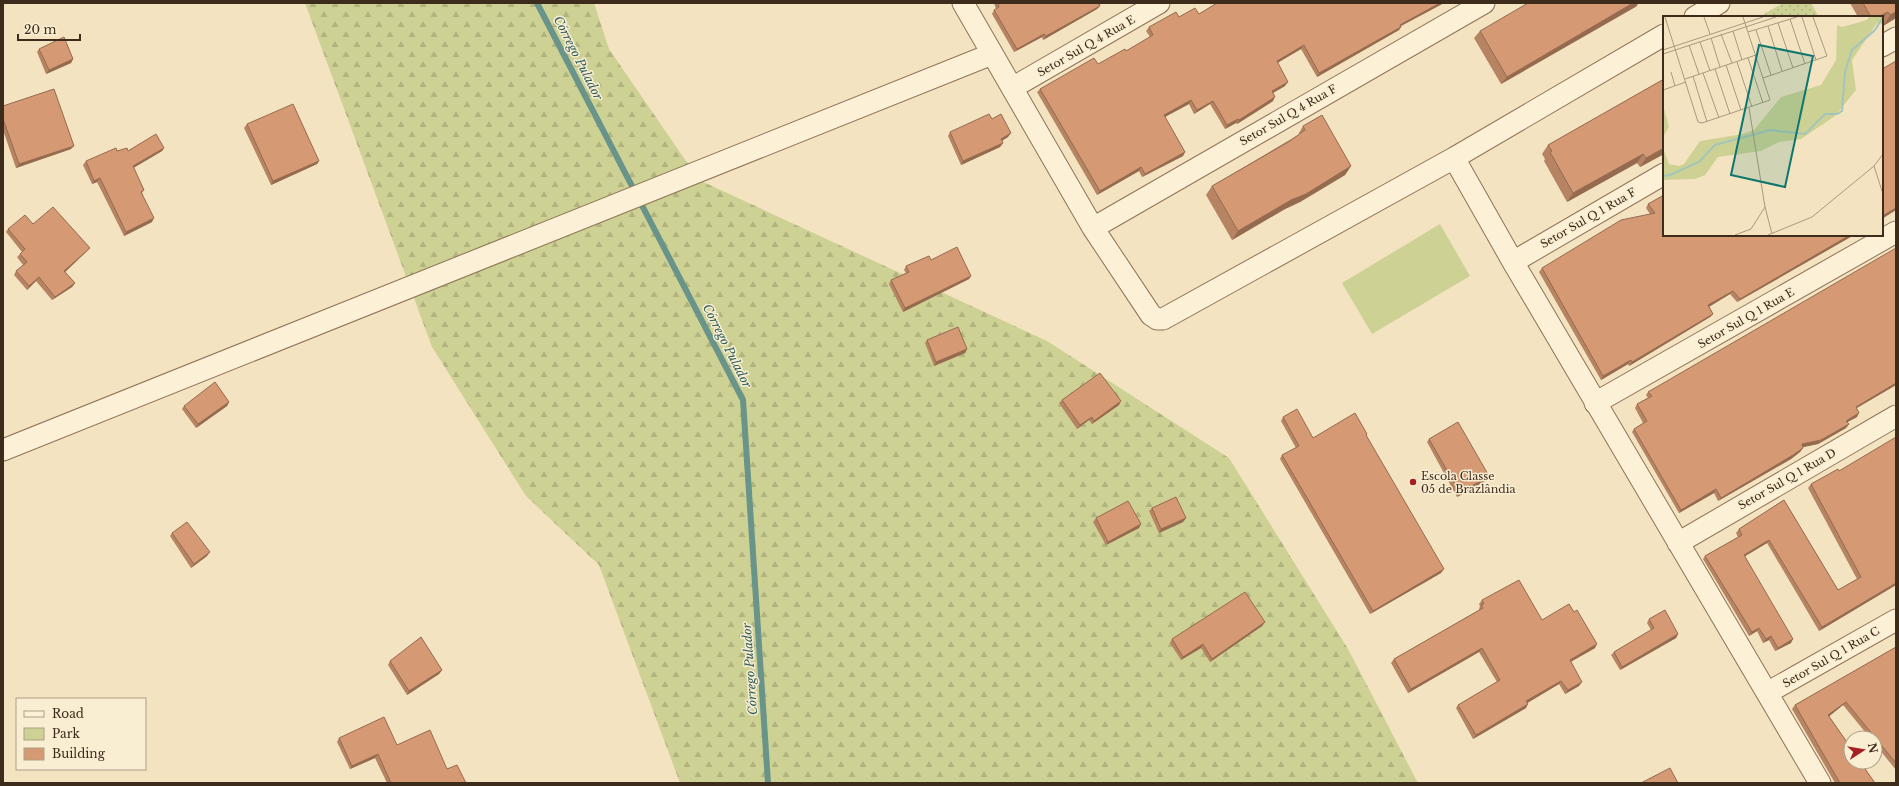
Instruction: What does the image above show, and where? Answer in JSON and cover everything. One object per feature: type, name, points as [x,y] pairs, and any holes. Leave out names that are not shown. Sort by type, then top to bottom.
[{"type":"street","points":[[963,3],[1093,228],[1151,315],[1157,319],[1163,319],[1454,158],[1663,36]]},
{"type":"street","name":"Setor Sul Q 4 Rua E","points":[[1012,88],[1160,3]]},
{"type":"street","name":"Setor Sul Q 4 Rua F","points":[[1093,228],[1484,3]]},
{"type":"street","points":[[1697,16],[1719,3]]},
{"type":"street","points":[[1883,45],[1896,38]]},
{"type":"street","points":[[3,450],[992,54]]},
{"type":"street","points":[[1454,158],[1595,403],[1820,783]]},
{"type":"street","name":"Setor Sul Q 1 Rua F","points":[[1513,262],[1663,175]]},
{"type":"street","name":"Setor Sul Q 1 Rua E","points":[[1595,403],[1896,232]]},
{"type":"street","name":"Setor Sul Q 1 Rua D","points":[[1678,543],[1896,416]]},
{"type":"street","name":"Setor Sul Q 1 Rua C","points":[[1767,693],[1896,620]]},
{"type":"green space","points":[[305,3],[594,3],[609,49],[699,180],[1047,341],[1229,458],[1348,649],[1418,783],[680,783],[599,565],[526,496],[432,347]]},
{"type":"green space","points":[[1783,3],[1811,3],[1818,16],[1761,16]]},
{"type":"green space","points":[[1440,224],[1470,276],[1372,334],[1342,283]]},
{"type":"building","points":[[998,3],[1100,3],[1100,6],[1046,36],[1044,34],[1017,49],[994,10],[999,7]]},
{"type":"building","points":[[1217,3],[1440,3],[1400,25],[1401,27],[1319,73],[1304,45],[1277,61],[1288,82],[1272,91],[1275,97],[1239,120],[1238,119],[1227,125],[1213,101],[1197,110],[1191,100],[1164,115],[1185,152],[1145,174],[1141,167],[1100,191],[1040,89],[1094,58],[1098,64],[1125,49],[1126,51],[1153,35],[1149,27],[1176,12],[1179,17],[1195,8],[1199,14]]},
{"type":"building","points":[[1528,3],[1633,3],[1507,77],[1480,31]]},
{"type":"building","points":[[1863,3],[1896,3],[1896,12],[1890,15],[1888,12],[1880,16],[1870,16]]},
{"type":"building","points":[[64,37],[73,59],[49,70],[39,49]]},
{"type":"building","points":[[1896,61],[1896,208],[1883,215],[1883,68]]},
{"type":"building","points":[[1663,80],[1663,149],[1646,158],[1643,154],[1573,193],[1550,152],[1552,151],[1548,145]]},
{"type":"building","points":[[54,89],[74,146],[19,164],[3,119],[3,106]]},
{"type":"building","points":[[293,104],[319,161],[273,181],[247,124]]},
{"type":"building","points":[[989,114],[992,119],[1001,114],[1011,133],[1001,139],[1003,143],[963,161],[950,132]]},
{"type":"building","points":[[1322,115],[1351,166],[1306,194],[1291,200],[1238,231],[1212,186],[1290,141],[1305,130],[1303,126]]},
{"type":"building","points":[[156,134],[164,148],[133,166],[144,190],[141,192],[154,218],[126,232],[100,178],[94,181],[86,161],[116,148],[117,151],[127,148],[128,151]]},
{"type":"building","points":[[1663,196],[1663,236],[1848,236],[1740,299],[1733,291],[1708,305],[1713,314],[1632,362],[1631,360],[1603,376],[1542,268],[1621,220],[1655,213],[1648,204]]},
{"type":"building","points":[[53,207],[90,248],[64,271],[75,283],[55,297],[39,277],[29,286],[16,271],[27,262],[20,254],[25,249],[8,229],[25,215],[33,224]]},
{"type":"building","points":[[957,247],[971,276],[905,308],[891,280],[909,272],[906,266],[929,256],[931,260]]},
{"type":"building","points":[[1896,248],[1896,383],[1856,407],[1859,413],[1846,421],[1849,424],[1821,440],[1802,444],[1803,448],[1793,455],[1721,498],[1716,489],[1681,510],[1634,429],[1647,421],[1637,404],[1652,396],[1648,392]]},
{"type":"building","points":[[958,327],[967,349],[936,362],[927,340]]},
{"type":"building","points":[[1100,373],[1121,401],[1094,421],[1092,417],[1080,425],[1062,400]]},
{"type":"building","points":[[215,382],[229,402],[198,424],[184,406]]},
{"type":"building","points":[[1297,409],[1313,438],[1355,413],[1367,434],[1366,435],[1444,569],[1373,611],[1282,455],[1299,446],[1283,417]]},
{"type":"building","points":[[1458,422],[1489,476],[1460,493],[1429,439]]},
{"type":"building","points":[[1896,437],[1896,583],[1822,627],[1769,540],[1744,555],[1793,639],[1778,648],[1771,636],[1766,639],[1759,628],[1752,632],[1705,556],[1742,535],[1739,529],[1784,500],[1838,590],[1861,577],[1811,484],[1838,469],[1839,471]]},
{"type":"building","points":[[1176,497],[1186,518],[1161,529],[1152,508]]},
{"type":"building","points":[[1128,501],[1141,524],[1108,542],[1096,518]]},
{"type":"building","points":[[187,522],[210,552],[194,564],[172,533]]},
{"type":"building","points":[[1519,580],[1542,620],[1569,604],[1574,612],[1577,610],[1597,644],[1570,660],[1582,682],[1568,690],[1561,681],[1526,701],[1528,704],[1476,735],[1458,705],[1500,680],[1482,648],[1411,689],[1394,659],[1483,608],[1481,605],[1484,604],[1482,600]]},
{"type":"building","points":[[1245,592],[1265,622],[1212,659],[1203,644],[1183,657],[1172,639]]},
{"type":"building","points":[[1665,610],[1678,634],[1622,667],[1614,652],[1654,628],[1649,619]]},
{"type":"building","points":[[421,637],[442,670],[409,691],[390,661]]},
{"type":"building","points":[[1896,647],[1896,763],[1883,747],[1883,730],[1869,730],[1846,702],[1828,715],[1843,737],[1843,770],[1866,770],[1875,783],[1840,783],[1795,705]]},
{"type":"building","points":[[384,717],[397,745],[430,730],[447,769],[457,765],[466,783],[391,783],[378,754],[352,766],[339,738]]},
{"type":"building","points":[[1670,768],[1678,783],[1641,783]]},
{"type":"waterway","name":"Córrego Pulador","points":[[537,3],[743,400],[768,783]]},
{"type":"place","name":"Escola Classe 05 de Brazlândia","points":[[1413,482]]}]
